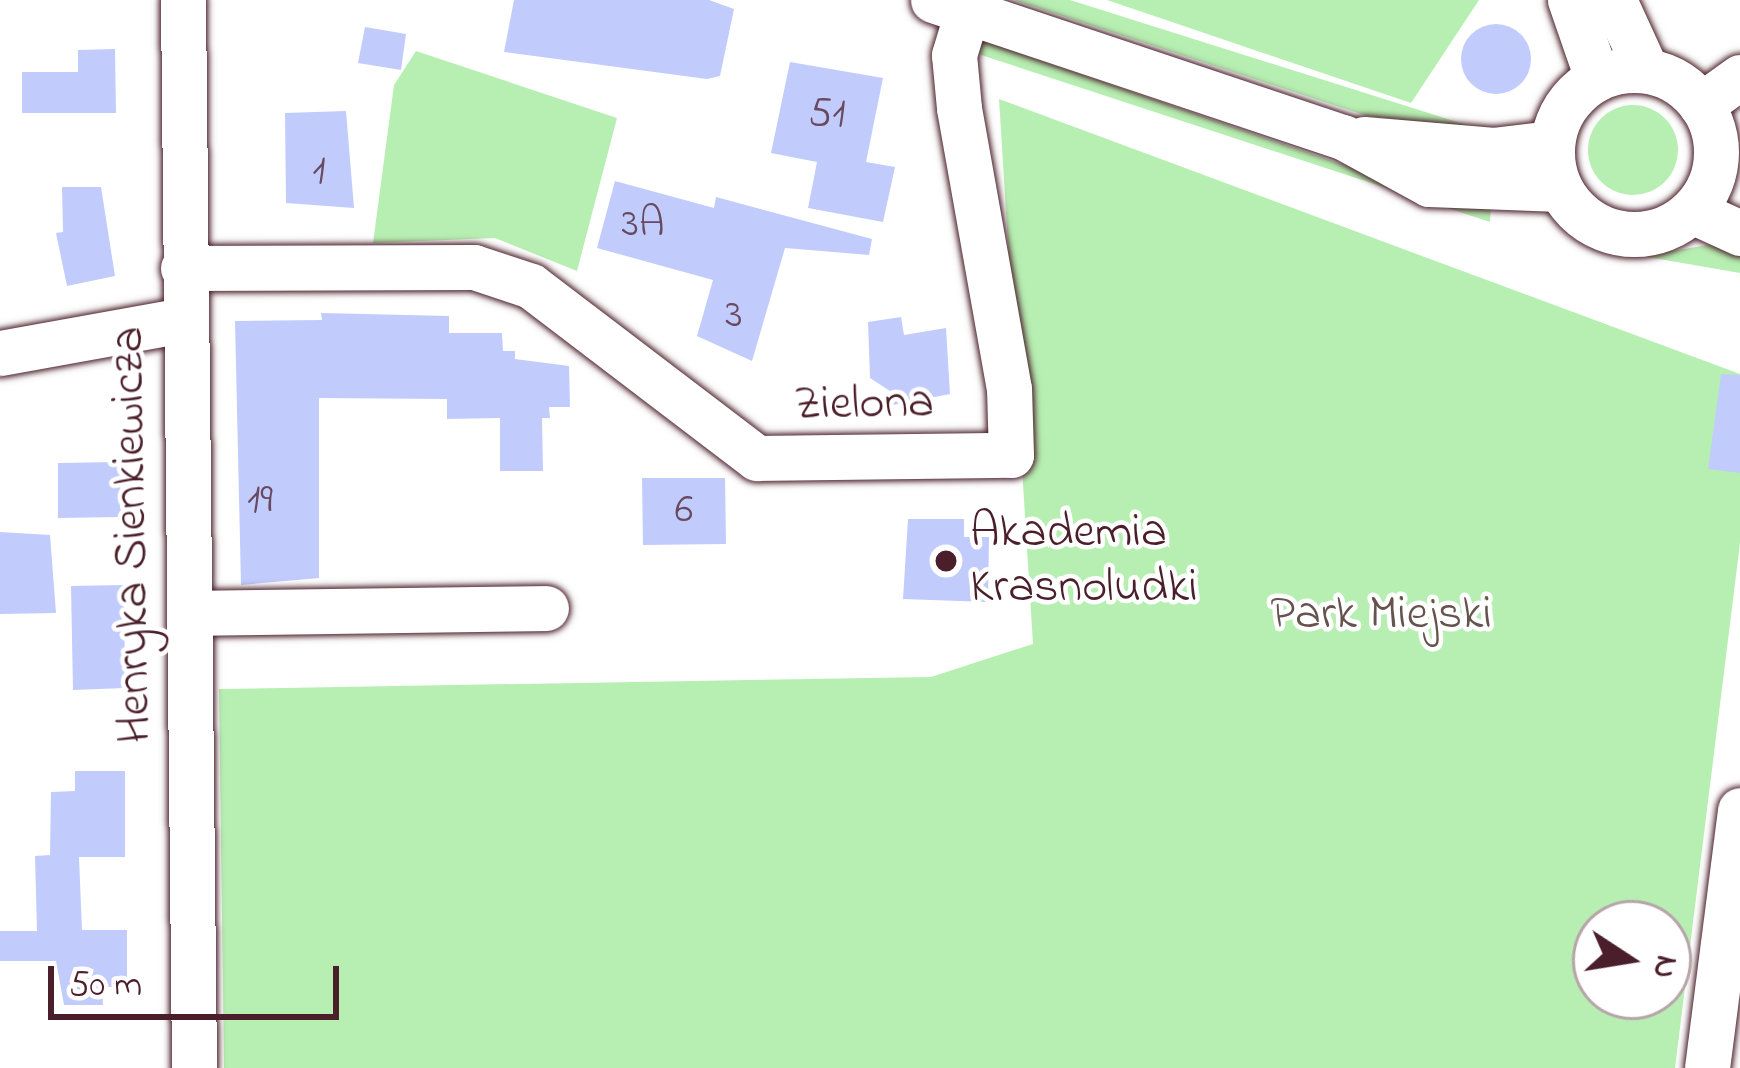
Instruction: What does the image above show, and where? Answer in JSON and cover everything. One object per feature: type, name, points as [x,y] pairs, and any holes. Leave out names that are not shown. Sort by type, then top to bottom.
[{"type":"street","name":"Henryka Sienkiewicza","points":[[183,0],[194,1068]]},
{"type":"street","points":[[1570,0],[1597,78]]},
{"type":"street","points":[[1614,0],[1646,70],[1701,105],[1727,177],[1692,211],[1646,234],[1620,233],[1595,226],[1560,189],[1552,143],[1559,117],[1597,78],[1646,70]]},
{"type":"street","name":"Zielona","points":[[184,268],[474,267],[531,286],[757,458],[1011,455],[1009,389],[958,90],[951,5]]},
{"type":"street","points":[[951,5],[1343,137],[1429,184],[1560,189]]},
{"type":"street","points":[[1701,105],[1740,77]]},
{"type":"street","points":[[1343,137],[1494,150],[1552,143]]},
{"type":"street","points":[[1692,211],[1740,233]]},
{"type":"street","points":[[0,353],[184,320]]},
{"type":"street","points":[[188,613],[546,608]]},
{"type":"street","points":[[1707,1068],[1740,810]]},
{"type":"green space","points":[[1014,0],[1070,0],[1473,127],[1367,116]]},
{"type":"green space","points":[[1107,0],[1479,0],[1411,103]]},
{"type":"green space","points":[[981,40],[1437,197],[1491,204],[1490,222],[975,53]]},
{"type":"green space","points":[[416,51],[617,118],[577,271],[495,238],[373,243],[394,85]]},
{"type":"green space","name":"Park Miejski","points":[[999,99],[1740,374],[1740,543],[1692,931],[1692,900],[1572,900],[1572,1020],[1681,1020],[1675,1068],[224,1068],[219,689],[931,677],[1033,644]]},
{"type":"green space","points":[[1633,105],[1650,108],[1665,118],[1675,133],[1675,167],[1665,182],[1650,192],[1633,195],[1616,192],[1601,182],[1591,167],[1588,150],[1591,133],[1601,118],[1616,108]]},
{"type":"green space","points":[[1720,243],[1740,251],[1740,273],[1642,256]]},
{"type":"building","points":[[514,0],[709,0],[734,9],[720,76],[707,79],[504,52]]},
{"type":"building","points":[[1496,24],[1521,34],[1531,59],[1521,84],[1496,94],[1471,84],[1461,59],[1471,34]]},
{"type":"building","points":[[365,27],[406,34],[401,70],[358,63]]},
{"type":"building","points":[[115,49],[116,113],[22,113],[22,72],[78,72],[78,50]]},
{"type":"building","points":[[790,62],[883,78],[866,162],[895,167],[883,222],[808,208],[817,162],[771,153]]},
{"type":"building","points":[[346,111],[354,208],[286,203],[285,113]]},
{"type":"building","points":[[615,181],[714,208],[716,197],[872,239],[869,255],[785,248],[752,361],[697,336],[713,280],[597,248]]},
{"type":"building","points":[[62,187],[101,187],[115,276],[67,286],[56,233],[63,232]]},
{"type":"building","points":[[321,313],[449,316],[449,333],[502,333],[503,351],[515,351],[515,359],[569,366],[570,407],[549,407],[550,418],[542,418],[543,471],[500,471],[500,418],[447,419],[447,399],[319,398],[319,578],[241,585],[235,321],[322,320]]},
{"type":"building","points":[[901,317],[904,335],[946,328],[950,394],[893,405],[890,391],[870,378],[868,322]]},
{"type":"building","points":[[1721,374],[1740,375],[1740,473],[1708,469]]},
{"type":"building","points":[[120,462],[121,517],[58,518],[58,463]]},
{"type":"building","points":[[642,478],[725,478],[726,544],[643,545]]},
{"type":"building","name":"Akademia Krasnoludki","points":[[908,519],[964,519],[964,537],[989,537],[988,602],[903,599]]},
{"type":"building","points":[[0,532],[50,535],[56,613],[0,614]]},
{"type":"building","points":[[124,585],[125,688],[73,690],[71,586]]},
{"type":"building","points":[[75,771],[125,771],[125,857],[79,857],[82,930],[127,930],[127,987],[102,987],[103,1005],[64,1005],[56,961],[0,961],[0,931],[37,931],[35,856],[50,855],[51,792],[75,791]]},
{"type":"place","name":"Akademia Krasnoludki","points":[[946,561]]}]
